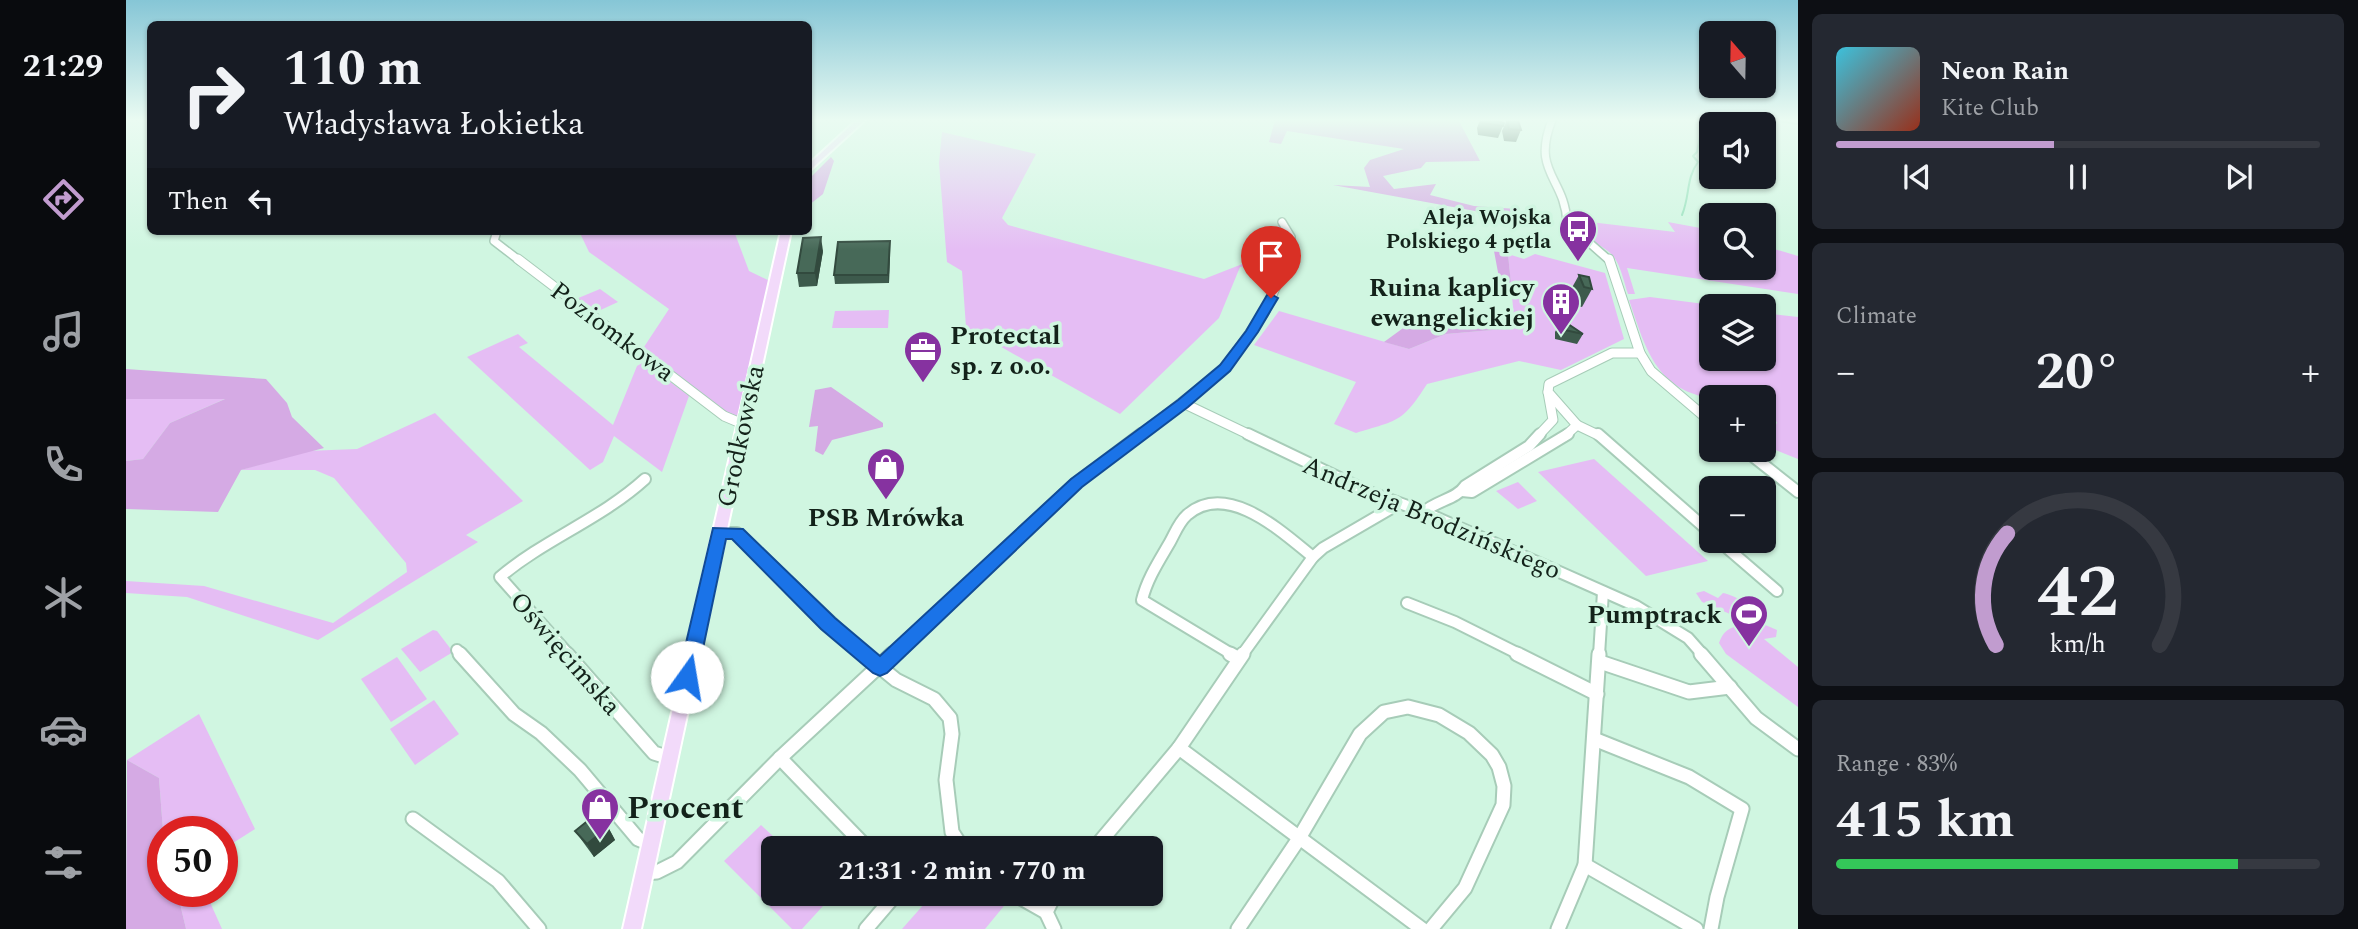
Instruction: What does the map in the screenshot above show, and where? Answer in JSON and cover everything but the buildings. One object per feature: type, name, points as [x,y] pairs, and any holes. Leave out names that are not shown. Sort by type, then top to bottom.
[{"type":"main road","name":"Grodkowska","points":[[632,929],[785,235]]},
{"type":"street","points":[[1547,163],[1565,199],[1567,223],[1585,240],[1601,250],[1612,263],[1640,353],[1662,382],[1699,412]]},
{"type":"street","points":[[644,873],[657,872],[677,862],[780,758],[1076,483],[1225,368],[1264,313],[1290,255],[1291,237],[1282,222]]},
{"type":"street","name":"Poziomkowa","points":[[496,235],[494,241],[724,416],[743,424]]},
{"type":"street","points":[[1462,491],[1465,486],[1530,446],[1550,426],[1553,414],[1549,384],[1607,355],[1623,351],[1640,353]]},
{"type":"street","points":[[1548,391],[1577,425],[1590,429],[1605,439],[1699,522]]},
{"type":"street","name":"Andrzeja Brodzińskiego","points":[[1183,403],[1306,463],[1603,592],[1677,629],[1764,726],[1798,749]]},
{"type":"street","points":[[1424,512],[1431,505],[1462,491],[1472,492],[1483,486],[1573,431],[1577,425]]},
{"type":"street","points":[[1760,462],[1798,492]]},
{"type":"street","name":"Oświęcimska","points":[[645,479],[611,508],[520,561],[500,577],[654,753],[670,758]]},
{"type":"street","points":[[1105,836],[1180,748],[1239,659],[1313,557],[1339,538],[1390,509],[1395,502]]},
{"type":"street","points":[[1239,659],[1142,600],[1153,571],[1179,525],[1200,506],[1231,505],[1266,522],[1313,557]]},
{"type":"street","points":[[719,533],[737,533],[828,624],[902,685],[927,694],[947,712],[952,738],[952,753],[946,775],[950,802],[948,818],[954,836]]},
{"type":"street","points":[[1733,553],[1777,592]]},
{"type":"street","points":[[1558,929],[1585,865],[1603,592]]},
{"type":"street","points":[[1407,603],[1455,622],[1597,694]]},
{"type":"street","points":[[457,650],[514,714],[541,733],[579,770],[638,839],[650,844]]},
{"type":"street","points":[[1600,662],[1689,692],[1730,687]]},
{"type":"street","points":[[1238,929],[1298,840],[1343,760],[1373,719],[1395,708],[1417,709],[1446,719],[1469,733],[1487,749],[1499,767],[1505,793],[1503,805],[1465,888],[1431,929]]},
{"type":"street","points":[[1594,739],[1665,765],[1704,783],[1742,809],[1717,897],[1711,929]]},
{"type":"street","points":[[1180,748],[1225,787],[1298,840],[1332,860],[1422,929]]},
{"type":"street","points":[[780,758],[855,836]]},
{"type":"street","points":[[413,819],[498,881],[539,929]]},
{"type":"street","points":[[1585,865],[1696,929]]},
{"type":"street","points":[[866,929],[886,906]]},
{"type":"street","points":[[1035,906],[1046,912],[1054,929]]},
{"type":"street","points":[[1046,912],[1049,906]]},
{"type":"shaded area","points":[[825,163],[833,163],[823,194],[812,203],[812,176]]},
{"type":"shaded area","points":[[939,163],[1031,163],[1002,218],[1008,225],[1204,279],[1273,252],[1279,244],[1278,224],[1281,224],[1289,237],[1289,244],[1296,246],[1296,257],[1240,267],[1219,318],[1120,414],[966,327],[962,271],[947,262]]},
{"type":"shaded area","points":[[1367,163],[1425,163],[1421,168],[1383,176],[1394,189],[1436,184],[1430,195],[1474,206],[1517,209],[1513,221],[1475,211],[1333,185],[1370,187],[1364,168]]},
{"type":"shaded area","points":[[1573,220],[1675,232],[1668,222],[1699,228],[1699,279],[1627,268],[1635,294],[1628,294],[1614,257],[1575,226]]},
{"type":"shaded area","points":[[581,235],[736,235],[749,271],[770,281],[739,416],[734,418],[721,410],[642,350],[669,309],[589,252]]},
{"type":"shaded area","points":[[1776,250],[1798,256],[1798,294],[1706,280],[1776,280]]},
{"type":"shaded area","points":[[1494,251],[1508,254],[1512,294],[1500,283]]},
{"type":"shaded area","points":[[1508,254],[1524,259],[1535,254],[1605,273],[1624,339],[1561,370],[1519,361],[1427,384],[1411,406],[1398,418],[1356,433],[1334,424],[1356,382],[1254,345],[1279,311],[1409,349],[1446,334],[1515,328]]},
{"type":"shaded area","points":[[600,289],[618,302],[594,313],[576,299]]},
{"type":"shaded area","points":[[1650,297],[1699,303],[1699,371],[1776,371],[1776,314],[1798,317],[1798,459],[1776,450],[1776,385],[1699,385],[1699,395],[1676,385],[1664,375],[1647,349],[1629,300]]},
{"type":"shaded area","points":[[889,310],[888,328],[832,328],[835,311]]},
{"type":"shaded area","points":[[1514,316],[1516,328],[1446,334],[1409,349],[1384,342],[1406,326],[1447,318]]},
{"type":"shaded area","points":[[518,334],[528,343],[519,347],[613,425],[637,366],[644,362],[689,396],[662,472],[614,436],[603,462],[590,470],[467,357]]},
{"type":"shaded area","points":[[126,369],[266,379],[287,403],[292,417],[324,448],[241,470],[218,512],[126,509],[126,461],[143,459],[170,423],[225,399],[126,399]]},
{"type":"shaded area","points":[[831,387],[883,423],[883,427],[832,440],[823,455],[815,451],[818,426],[809,427],[815,390]]},
{"type":"shaded area","points":[[227,398],[170,423],[143,459],[126,461],[126,399]]},
{"type":"shaded area","points":[[435,413],[523,501],[466,535],[478,542],[318,640],[187,597],[126,593],[126,581],[204,586],[333,623],[407,572],[406,563],[334,478],[315,470],[241,470],[306,451],[357,449]]},
{"type":"shaded area","points":[[1594,459],[1708,561],[1646,576],[1538,472]]},
{"type":"shaded area","points":[[1518,482],[1537,501],[1518,509],[1496,491]]},
{"type":"shaded area","name":"Pumptrack","points":[[1704,591],[1718,598],[1723,593],[1733,596],[1752,611],[1756,621],[1777,630],[1776,637],[1764,639],[1798,667],[1798,707],[1726,654],[1719,643],[1721,639],[1728,630],[1745,626],[1744,620],[1702,602],[1696,593]]},
{"type":"shaded area","points":[[433,630],[437,631],[453,652],[420,672],[401,649]]},
{"type":"shaded area","points":[[397,657],[427,699],[391,722],[361,679]]},
{"type":"shaded area","points":[[434,700],[459,734],[415,765],[390,729]]},
{"type":"shaded area","points":[[199,714],[255,829],[238,840],[238,816],[162,816],[159,778],[127,760]]},
{"type":"shaded area","points":[[127,760],[159,778],[162,816],[147,816],[147,907],[181,907],[186,929],[126,929]]},
{"type":"shaded area","points":[[761,825],[773,836],[761,836],[761,898],[724,861]]},
{"type":"shaded area","points":[[769,906],[823,906],[802,929],[792,929]]},
{"type":"shaded area","points":[[922,906],[1004,906],[985,929],[902,929]]},
{"type":"shaded area","points":[[181,907],[212,907],[222,929],[186,929]]},
{"type":"waterway","points":[[1682,215],[1697,163]]},
{"type":"place","name":"Aleja Wojska Polskiego 4 pętla","points":[[1578,263]]},
{"type":"place","name":"Ruina kaplicy ewangelickiej","points":[[1561,336]]},
{"type":"place","name":"Protectal sp. z o.o.","points":[[923,384]]},
{"type":"place","name":"PSB Mrówka","points":[[886,501]]},
{"type":"place","name":"Pumptrack","points":[[1749,648]]},
{"type":"place","name":"Procent","points":[[600,841]]},
{"type":"route","points":[[687,677],[719,533],[737,533],[828,624],[880,667],[1076,483],[1203,388],[1225,368],[1252,332],[1271,298]]}]
